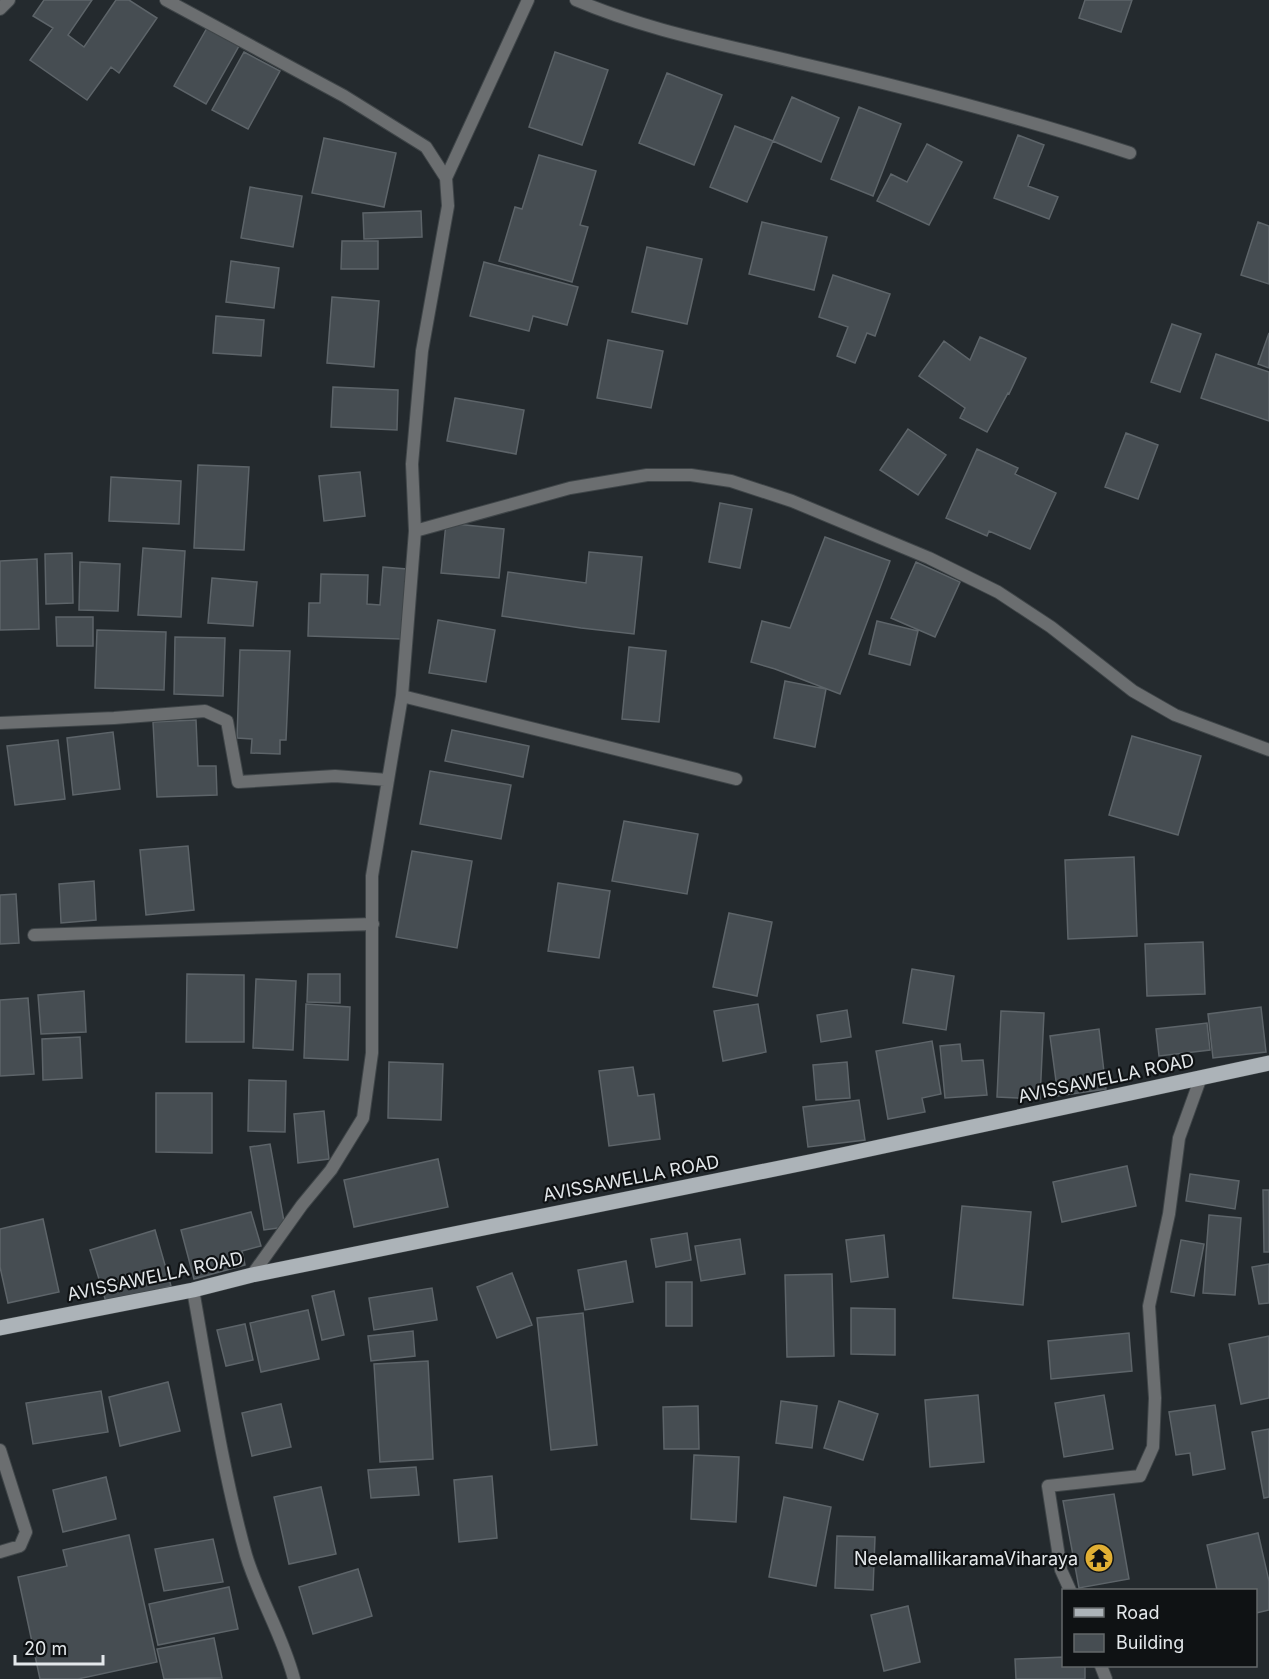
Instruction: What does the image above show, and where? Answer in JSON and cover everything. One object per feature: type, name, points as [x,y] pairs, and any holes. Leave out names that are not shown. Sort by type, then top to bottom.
[{"type":"main road","name":"AVISSAWELLA ROAD","points":[[0,1328],[814,1161],[1269,1063]]},
{"type":"street","points":[[0,9],[9,0]]},
{"type":"street","points":[[166,0],[344,96],[426,147],[446,178],[448,206],[422,351],[416,408],[412,464],[415,531],[402,696],[372,876],[372,1053],[363,1118],[331,1170],[302,1205],[252,1275]]},
{"type":"street","points":[[446,178],[528,0]]},
{"type":"street","points":[[576,0],[684,37],[797,62],[1023,119],[1130,153]]},
{"type":"street","points":[[415,531],[570,488],[647,475],[691,475],[731,481],[792,501],[929,558],[988,587],[1051,627],[1133,691],[1175,715],[1269,750]]},
{"type":"street","points":[[402,696],[736,780]]},
{"type":"street","points":[[0,723],[205,711],[227,721],[238,782],[335,776],[388,780]]},
{"type":"street","points":[[34,935],[373,924]]},
{"type":"street","points":[[1070,1589],[1061,1570],[1048,1486],[1140,1476],[1153,1447],[1155,1398],[1149,1306],[1168,1214],[1179,1138],[1201,1077]]},
{"type":"street","points":[[193,1290],[227,1477],[247,1557],[289,1659],[294,1679]]},
{"type":"street","points":[[0,1450],[26,1532],[20,1546],[0,1552]]},
{"type":"building","points":[[44,0],[92,0],[68,35],[84,47],[116,0],[129,0],[157,18],[119,73],[111,67],[87,100],[30,60],[53,28],[33,16]]},
{"type":"building","points":[[1085,0],[1132,0],[1121,32],[1079,18]]},
{"type":"building","points":[[207,28],[239,46],[206,104],[174,86]]},
{"type":"building","points":[[244,52],[280,71],[248,129],[212,110]]},
{"type":"building","points":[[555,52],[608,70],[582,145],[529,127]]},
{"type":"building","points":[[667,73],[722,95],[694,165],[639,143]]},
{"type":"building","points":[[792,97],[839,118],[821,162],[773,141]]},
{"type":"building","points":[[859,107],[901,124],[873,196],[831,179]]},
{"type":"building","points":[[735,126],[773,141],[747,202],[710,187]]},
{"type":"building","points":[[1018,135],[1044,145],[1028,186],[1058,197],[1049,219],[994,198]]},
{"type":"building","points":[[324,138],[396,153],[384,207],[312,193]]},
{"type":"building","points":[[927,144],[962,162],[929,225],[877,201],[891,174],[907,182]]},
{"type":"building","points":[[539,155],[596,171],[580,225],[588,227],[572,282],[499,261],[515,207],[522,209]]},
{"type":"building","points":[[250,187],[302,196],[293,247],[241,238]]},
{"type":"building","points":[[421,211],[422,237],[364,239],[363,213]]},
{"type":"building","points":[[762,222],[827,237],[814,290],[749,274]]},
{"type":"building","points":[[1258,222],[1269,226],[1269,284],[1241,275]]},
{"type":"building","points":[[342,241],[378,241],[378,269],[341,269]]},
{"type":"building","points":[[647,247],[702,259],[687,324],[632,312]]},
{"type":"building","points":[[231,261],[279,268],[274,308],[226,302]]},
{"type":"building","points":[[484,262],[578,287],[567,325],[533,316],[529,331],[470,316]]},
{"type":"building","points":[[833,275],[890,294],[875,336],[867,333],[855,363],[837,356],[848,327],[819,317]]},
{"type":"building","points":[[332,297],[379,301],[374,367],[327,363]]},
{"type":"building","points":[[216,316],[264,320],[261,356],[213,353]]},
{"type":"building","points":[[1172,324],[1201,334],[1180,392],[1151,382]]},
{"type":"building","points":[[1269,333],[1269,368],[1258,364]]},
{"type":"building","points":[[980,337],[1026,358],[987,432],[960,418],[965,408],[919,376],[944,341],[970,360]]},
{"type":"building","points":[[608,340],[663,351],[651,408],[597,398]]},
{"type":"building","points":[[1216,354],[1269,372],[1269,421],[1201,398]]},
{"type":"building","points":[[333,387],[398,390],[397,430],[331,427]]},
{"type":"building","points":[[455,398],[524,410],[516,454],[447,441]]},
{"type":"building","points":[[908,429],[946,455],[918,495],[880,470]]},
{"type":"building","points":[[1126,433],[1158,445],[1138,499],[1105,487]]},
{"type":"building","points":[[977,449],[1018,468],[1015,474],[1056,493],[1030,549],[989,531],[987,536],[946,518]]},
{"type":"building","points":[[198,465],[249,467],[244,550],[194,548]]},
{"type":"building","points":[[360,472],[365,516],[324,521],[319,476]]},
{"type":"building","points":[[111,477],[181,481],[179,524],[109,521]]},
{"type":"building","points":[[720,503],[752,509],[740,568],[709,562]]},
{"type":"building","points":[[446,523],[504,529],[499,578],[441,573]]},
{"type":"building","points":[[825,537],[890,561],[840,694],[751,662],[762,621],[790,628]]},
{"type":"building","points":[[143,548],[185,551],[181,617],[138,615]]},
{"type":"building","points":[[589,552],[642,557],[634,634],[502,616],[508,572],[586,583]]},
{"type":"building","points":[[72,553],[73,603],[46,604],[45,554]]},
{"type":"building","points":[[37,559],[39,629],[0,630],[0,561]]},
{"type":"building","points":[[80,562],[120,564],[118,611],[79,610]]},
{"type":"building","points":[[916,562],[960,582],[935,637],[891,618]]},
{"type":"building","points":[[383,567],[407,569],[401,639],[308,636],[309,603],[320,603],[321,574],[368,575],[367,604],[380,605]]},
{"type":"building","points":[[212,578],[257,582],[253,626],[208,623]]},
{"type":"building","points":[[56,617],[93,617],[93,646],[57,646]]},
{"type":"building","points":[[438,620],[495,630],[486,682],[429,673]]},
{"type":"building","points":[[877,621],[918,631],[910,665],[869,654]]},
{"type":"building","points":[[97,630],[166,632],[164,690],[95,688]]},
{"type":"building","points":[[175,637],[225,638],[223,696],[174,694]]},
{"type":"building","points":[[629,647],[666,651],[659,722],[622,719]]},
{"type":"building","points":[[240,650],[290,651],[286,740],[280,740],[280,754],[251,753],[252,739],[237,738]]},
{"type":"building","points":[[785,681],[826,689],[815,747],[774,738]]},
{"type":"building","points":[[196,720],[198,766],[216,766],[217,795],[157,797],[153,722]]},
{"type":"building","points":[[452,730],[529,746],[523,777],[445,761]]},
{"type":"building","points":[[113,732],[120,789],[73,795],[67,738]]},
{"type":"building","points":[[1132,736],[1201,756],[1178,835],[1109,815]]},
{"type":"building","points":[[58,740],[65,799],[15,805],[7,746]]},
{"type":"building","points":[[430,771],[511,785],[501,839],[420,824]]},
{"type":"building","points":[[624,821],[698,834],[687,894],[612,881]]},
{"type":"building","points":[[188,846],[194,910],[146,915],[140,850]]},
{"type":"building","points":[[412,851],[472,861],[457,948],[396,937]]},
{"type":"building","points":[[1134,857],[1137,936],[1068,939],[1065,860]]},
{"type":"building","points":[[94,881],[96,920],[61,923],[59,884]]},
{"type":"building","points":[[558,883],[610,891],[599,958],[548,951]]},
{"type":"building","points":[[16,894],[19,943],[0,944],[0,895]]},
{"type":"building","points":[[729,913],[772,922],[757,996],[713,987]]},
{"type":"building","points":[[1203,942],[1205,994],[1147,996],[1145,944]]},
{"type":"building","points":[[912,969],[954,976],[946,1030],[903,1023]]},
{"type":"building","points":[[187,974],[244,975],[244,1042],[186,1042]]},
{"type":"building","points":[[308,974],[340,974],[340,1003],[307,1002]]},
{"type":"building","points":[[256,979],[296,981],[293,1050],[253,1048]]},
{"type":"building","points":[[84,991],[86,1032],[41,1034],[38,995]]},
{"type":"building","points":[[28,998],[34,1074],[0,1076],[0,1000]]},
{"type":"building","points":[[306,1004],[350,1007],[348,1060],[304,1058]]},
{"type":"building","points":[[758,1004],[766,1052],[723,1061],[714,1011]]},
{"type":"building","points":[[1261,1007],[1266,1052],[1213,1058],[1208,1014]]},
{"type":"building","points":[[847,1010],[851,1037],[821,1042],[817,1015]]},
{"type":"building","points":[[1001,1011],[1044,1013],[1040,1099],[997,1097]]},
{"type":"building","points":[[1207,1023],[1210,1050],[1159,1056],[1156,1029]]},
{"type":"building","points":[[1099,1029],[1106,1089],[1058,1096],[1050,1036]]},
{"type":"building","points":[[80,1037],[82,1078],[43,1080],[42,1039]]},
{"type":"building","points":[[932,1041],[941,1094],[922,1098],[925,1112],[888,1119],[876,1051]]},
{"type":"building","points":[[960,1044],[962,1061],[983,1060],[987,1095],[945,1098],[940,1046]]},
{"type":"building","points":[[389,1062],[443,1064],[441,1120],[388,1118]]},
{"type":"building","points":[[847,1062],[850,1098],[816,1100],[813,1065]]},
{"type":"building","points":[[633,1067],[638,1096],[654,1094],[660,1139],[609,1146],[599,1071]]},
{"type":"building","points":[[249,1080],[286,1081],[285,1132],[248,1131]]},
{"type":"building","points":[[156,1093],[212,1093],[212,1153],[156,1152]]},
{"type":"building","points":[[859,1100],[865,1140],[808,1147],[803,1107]]},
{"type":"building","points":[[324,1111],[329,1159],[298,1163],[294,1114]]},
{"type":"building","points":[[270,1144],[285,1227],[264,1230],[250,1147]]},
{"type":"building","points":[[438,1159],[448,1207],[354,1227],[344,1180]]},
{"type":"building","points":[[1127,1166],[1136,1206],[1062,1222],[1053,1182]]},
{"type":"building","points":[[1190,1174],[1239,1181],[1235,1209],[1186,1201]]},
{"type":"building","points":[[1263,1190],[1269,1190],[1269,1252],[1264,1252]]},
{"type":"building","points":[[962,1206],[1031,1212],[1023,1305],[953,1298]]},
{"type":"building","points":[[251,1212],[261,1246],[242,1251],[245,1265],[194,1279],[181,1230]]},
{"type":"building","points":[[1209,1215],[1241,1218],[1235,1295],[1203,1293]]},
{"type":"building","points":[[43,1219],[59,1292],[8,1303],[0,1267],[0,1229]]},
{"type":"building","points":[[155,1230],[171,1286],[107,1305],[90,1250]]},
{"type":"building","points":[[687,1233],[691,1260],[656,1267],[651,1239]]},
{"type":"building","points":[[884,1235],[888,1277],[851,1282],[846,1240]]},
{"type":"building","points":[[740,1239],[745,1274],[701,1281],[695,1246]]},
{"type":"building","points":[[1181,1240],[1204,1244],[1194,1296],[1171,1292]]},
{"type":"building","points":[[626,1261],[633,1302],[585,1310],[578,1270]]},
{"type":"building","points":[[1269,1264],[1269,1303],[1259,1304],[1252,1267]]},
{"type":"building","points":[[512,1273],[532,1325],[497,1338],[477,1287]]},
{"type":"building","points":[[832,1274],[834,1356],[787,1357],[785,1275]]},
{"type":"building","points":[[666,1282],[692,1282],[692,1326],[666,1326]]},
{"type":"building","points":[[432,1288],[437,1320],[374,1330],[369,1298]]},
{"type":"building","points":[[334,1291],[344,1335],[322,1340],[312,1296]]},
{"type":"building","points":[[851,1308],[895,1309],[895,1355],[851,1354]]},
{"type":"building","points":[[308,1310],[319,1359],[261,1372],[250,1323]]},
{"type":"building","points":[[583,1313],[597,1445],[551,1450],[537,1318]]},
{"type":"building","points":[[245,1324],[253,1360],[226,1366],[217,1330]]},
{"type":"building","points":[[413,1331],[415,1356],[371,1361],[368,1336]]},
{"type":"building","points":[[1129,1333],[1132,1371],[1051,1379],[1048,1341]]},
{"type":"building","points":[[1269,1336],[1269,1398],[1241,1404],[1229,1344]]},
{"type":"building","points":[[428,1361],[433,1459],[380,1462],[374,1364]]},
{"type":"building","points":[[168,1382],[180,1431],[120,1446],[109,1397]]},
{"type":"building","points":[[101,1391],[108,1432],[33,1444],[26,1403]]},
{"type":"building","points":[[978,1395],[984,1462],[930,1467],[925,1400]]},
{"type":"building","points":[[1104,1395],[1113,1449],[1064,1457],[1055,1403]]},
{"type":"building","points":[[781,1401],[817,1406],[812,1448],[776,1443]]},
{"type":"building","points":[[839,1401],[878,1414],[863,1460],[824,1448]]},
{"type":"building","points":[[281,1404],[291,1447],[252,1456],[242,1413]]},
{"type":"building","points":[[1215,1405],[1225,1469],[1193,1475],[1190,1453],[1176,1455],[1169,1412]]},
{"type":"building","points":[[698,1406],[699,1449],[664,1449],[663,1407]]},
{"type":"building","points":[[1269,1429],[1269,1497],[1264,1498],[1252,1432]]},
{"type":"building","points":[[694,1455],[739,1457],[736,1522],[691,1519]]},
{"type":"building","points":[[416,1467],[419,1495],[371,1498],[368,1470]]},
{"type":"building","points":[[492,1476],[497,1538],[459,1542],[454,1480]]},
{"type":"building","points":[[106,1477],[116,1519],[63,1532],[53,1490]]},
{"type":"building","points":[[321,1487],[336,1554],[289,1564],[274,1497]]},
{"type":"building","name":"NeelamallikaramaViharaya","points":[[1114,1494],[1129,1579],[1079,1588],[1063,1501]]},
{"type":"building","points":[[784,1497],[831,1507],[816,1586],[769,1577]]},
{"type":"building","points":[[1258,1533],[1269,1581],[1269,1610],[1257,1613],[1257,1589],[1217,1589],[1207,1545]]},
{"type":"building","points":[[129,1535],[157,1662],[78,1679],[40,1679],[18,1577],[67,1566],[63,1550]]},
{"type":"building","points":[[837,1536],[875,1537],[873,1590],[835,1588]]},
{"type":"building","points":[[213,1539],[223,1582],[164,1591],[155,1549]]},
{"type":"building","points":[[358,1569],[372,1616],[313,1634],[299,1587]]},
{"type":"building","points":[[229,1587],[238,1629],[158,1645],[149,1604]]},
{"type":"building","points":[[908,1606],[920,1662],[884,1671],[871,1615]]},
{"type":"building","points":[[214,1638],[222,1678],[164,1679],[157,1649]]},
{"type":"building","points":[[1062,1657],[1062,1667],[1085,1667],[1085,1679],[1016,1679],[1015,1659]]},
{"type":"place","name":"NeelamallikaramaViharaya","points":[[1099,1558]]}]
